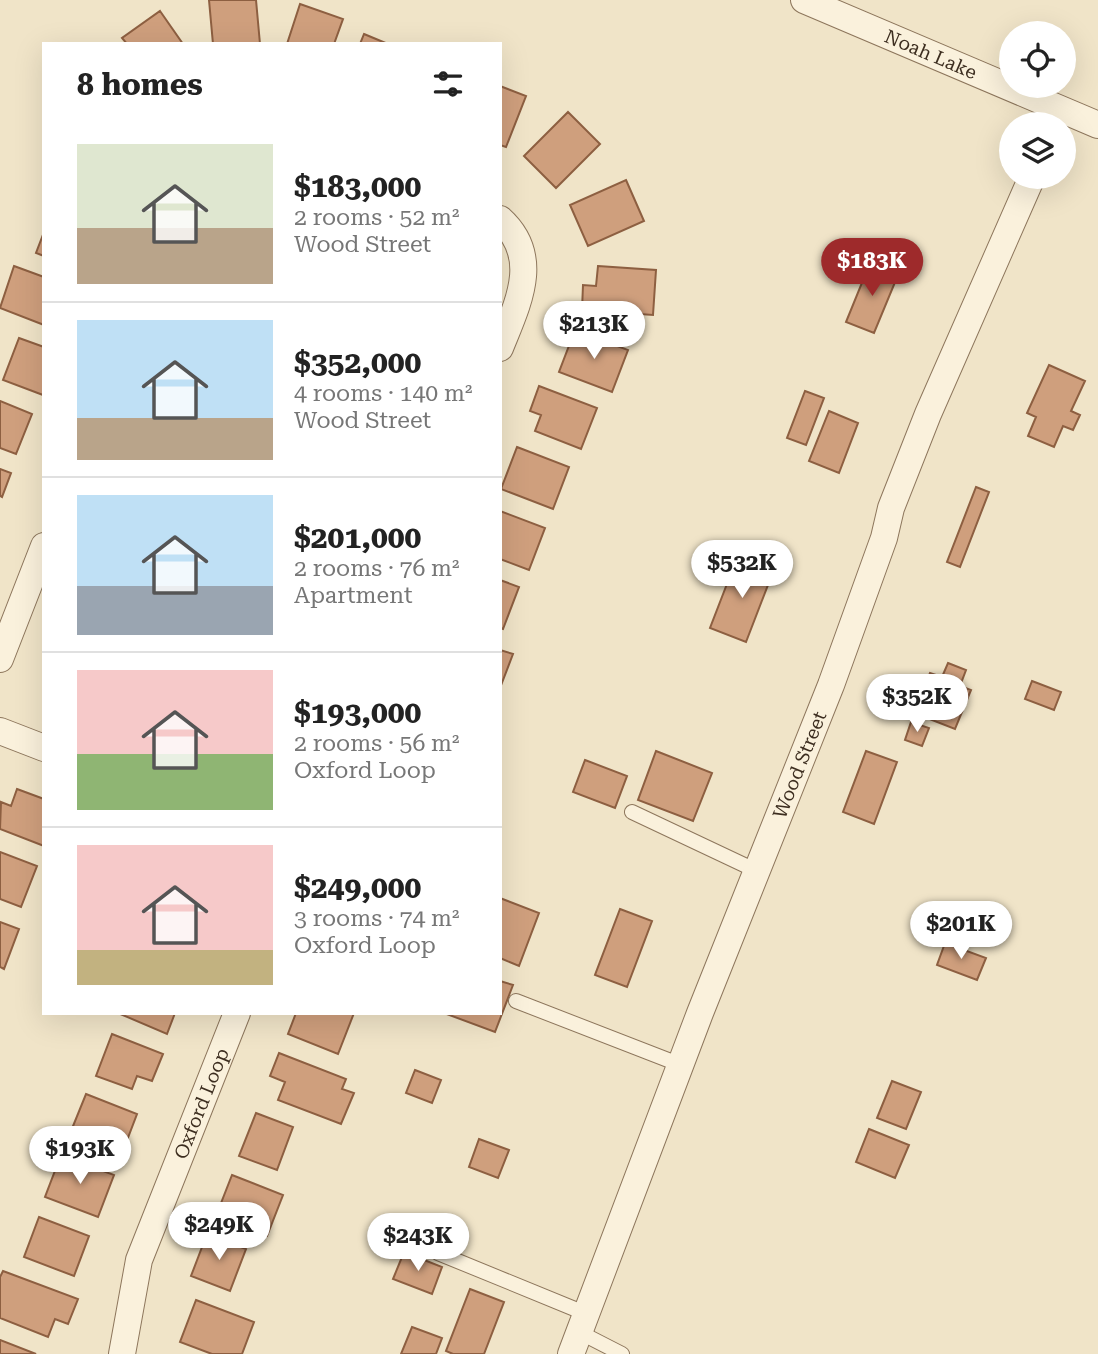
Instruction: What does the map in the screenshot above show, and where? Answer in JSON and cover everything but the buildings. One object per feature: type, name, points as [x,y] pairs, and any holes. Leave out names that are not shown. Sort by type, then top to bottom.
[{"type":"street","name":"Noah Lake","points":[[804,0],[1047,112]]},
{"type":"street","name":"Noah Lake","points":[[1076,121],[1098,125]]},
{"type":"street","name":"Wood Street","points":[[579,1334],[681,1065],[831,685],[904,473],[1027,189]]},
{"type":"street","points":[[502,221],[514,232],[525,263],[519,300],[502,343]]},
{"type":"street","points":[[0,659],[42,551]]},
{"type":"street","points":[[0,731],[42,747]]},
{"type":"street","name":"Oxford Loop","points":[[121,1354],[139,1261],[236,1015]]},
{"type":"lane","points":[[632,812],[757,871]]},
{"type":"lane","points":[[516,1001],[681,1065]]},
{"type":"lane","points":[[438,1253],[579,1334],[622,1354]]}]
